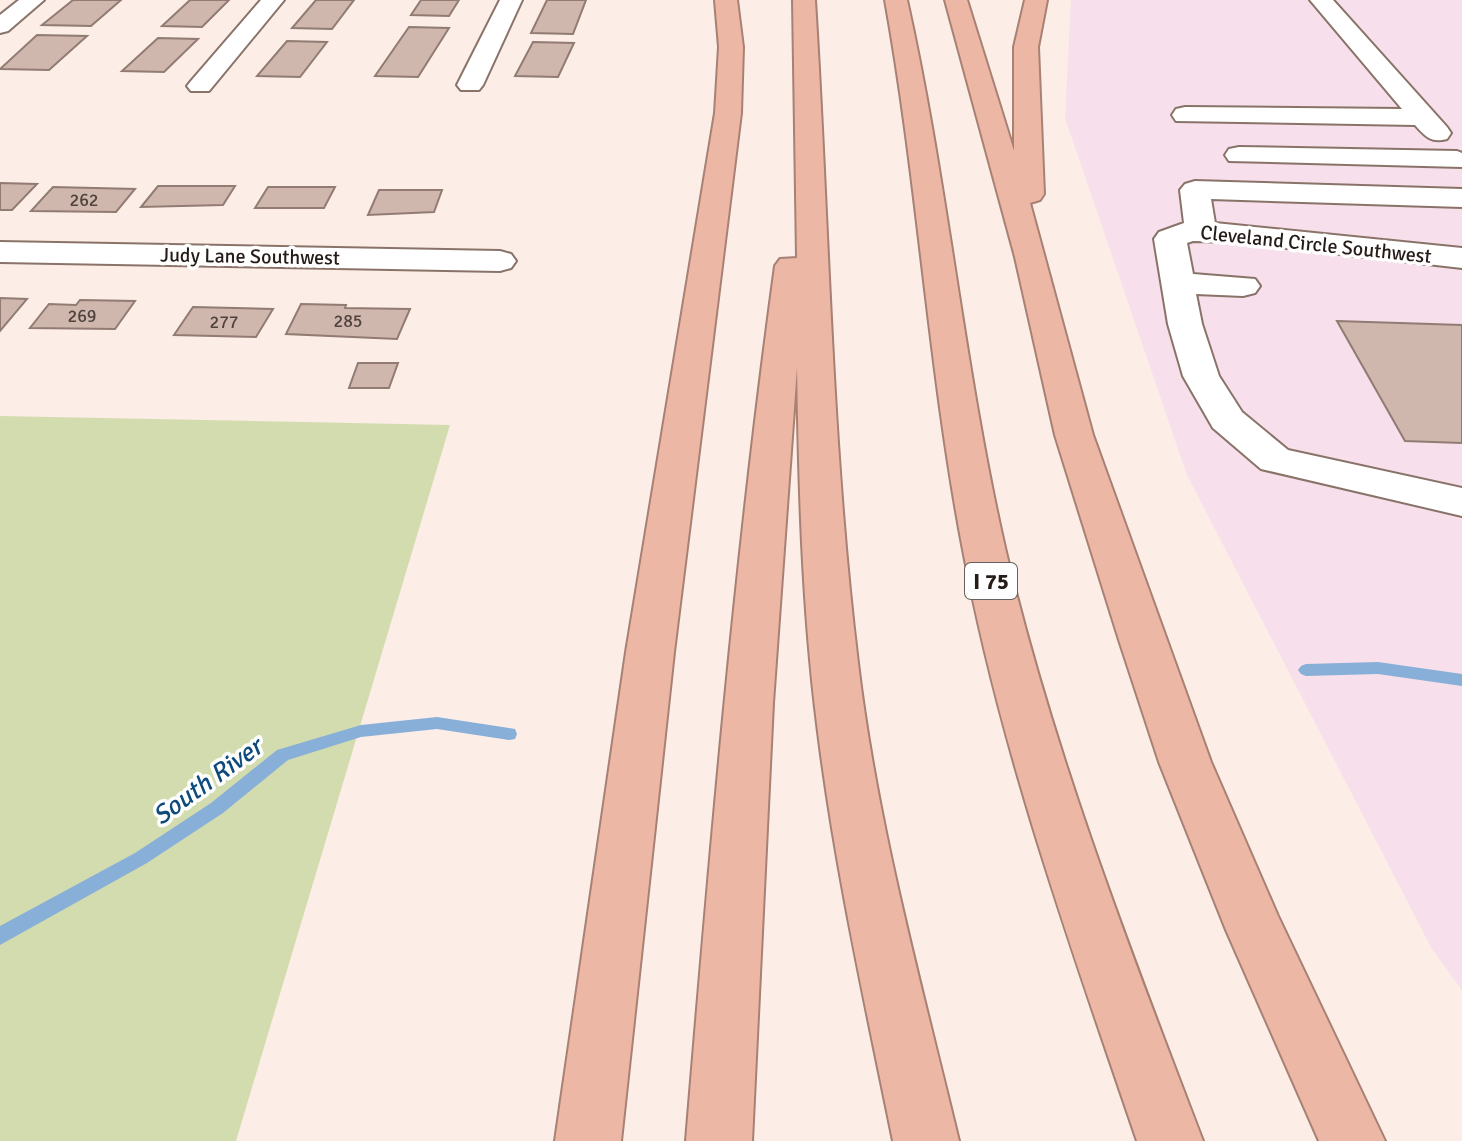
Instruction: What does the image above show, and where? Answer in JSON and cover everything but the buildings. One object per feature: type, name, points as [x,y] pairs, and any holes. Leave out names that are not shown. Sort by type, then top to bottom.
[{"type":"highway","points":[[588,1141],[650,652],[728,113],[731,47],[726,0]]},
{"type":"highway","points":[[804,0],[820,509],[834,667],[859,834],[926,1141]]},
{"type":"highway","name":"I 75","points":[[896,0],[963,439],[985,554],[1025,715],[1082,898],[1170,1141]]},
{"type":"highway","points":[[956,0],[1031,257],[1074,435],[1161,695],[1185,762],[1249,916],[1324,1083],[1354,1141]]},
{"type":"highway","points":[[1031,257],[1026,47],[1036,0]]},
{"type":"highway","points":[[719,1141],[745,725],[760,543],[808,124]]},
{"type":"street","points":[[0,26],[33,0]]},
{"type":"street","points":[[200,86],[273,0]]},
{"type":"street","points":[[470,85],[511,0]]},
{"type":"street","points":[[1321,0],[1457,153]]},
{"type":"street","points":[[1370,90],[1401,90]]},
{"type":"street","points":[[1185,115],[1424,117]]},
{"type":"street","points":[[1239,155],[1457,153]]},
{"type":"street","points":[[1462,198],[1195,190],[1177,283],[1185,324],[1201,376],[1227,420],[1275,460],[1462,502]]},
{"type":"street","name":"Cleveland Circle Southwest","points":[[1186,235],[1236,233],[1462,258]]},
{"type":"street","name":"Judy Lane Southwest","points":[[0,252],[500,261]]},
{"type":"street","points":[[1177,283],[1243,286]]},
{"type":"shaded area","points":[[1071,0],[1462,0],[1462,990],[1432,949],[1187,475],[1065,118]]},
{"type":"green space","points":[[0,416],[450,425],[236,1141],[0,1141]]},
{"type":"waterway","name":"South River","points":[[1306,670],[1378,668],[1462,680]]},
{"type":"waterway","name":"South River","points":[[0,936],[141,858],[217,808],[283,755],[361,731],[437,723],[509,734]]}]
